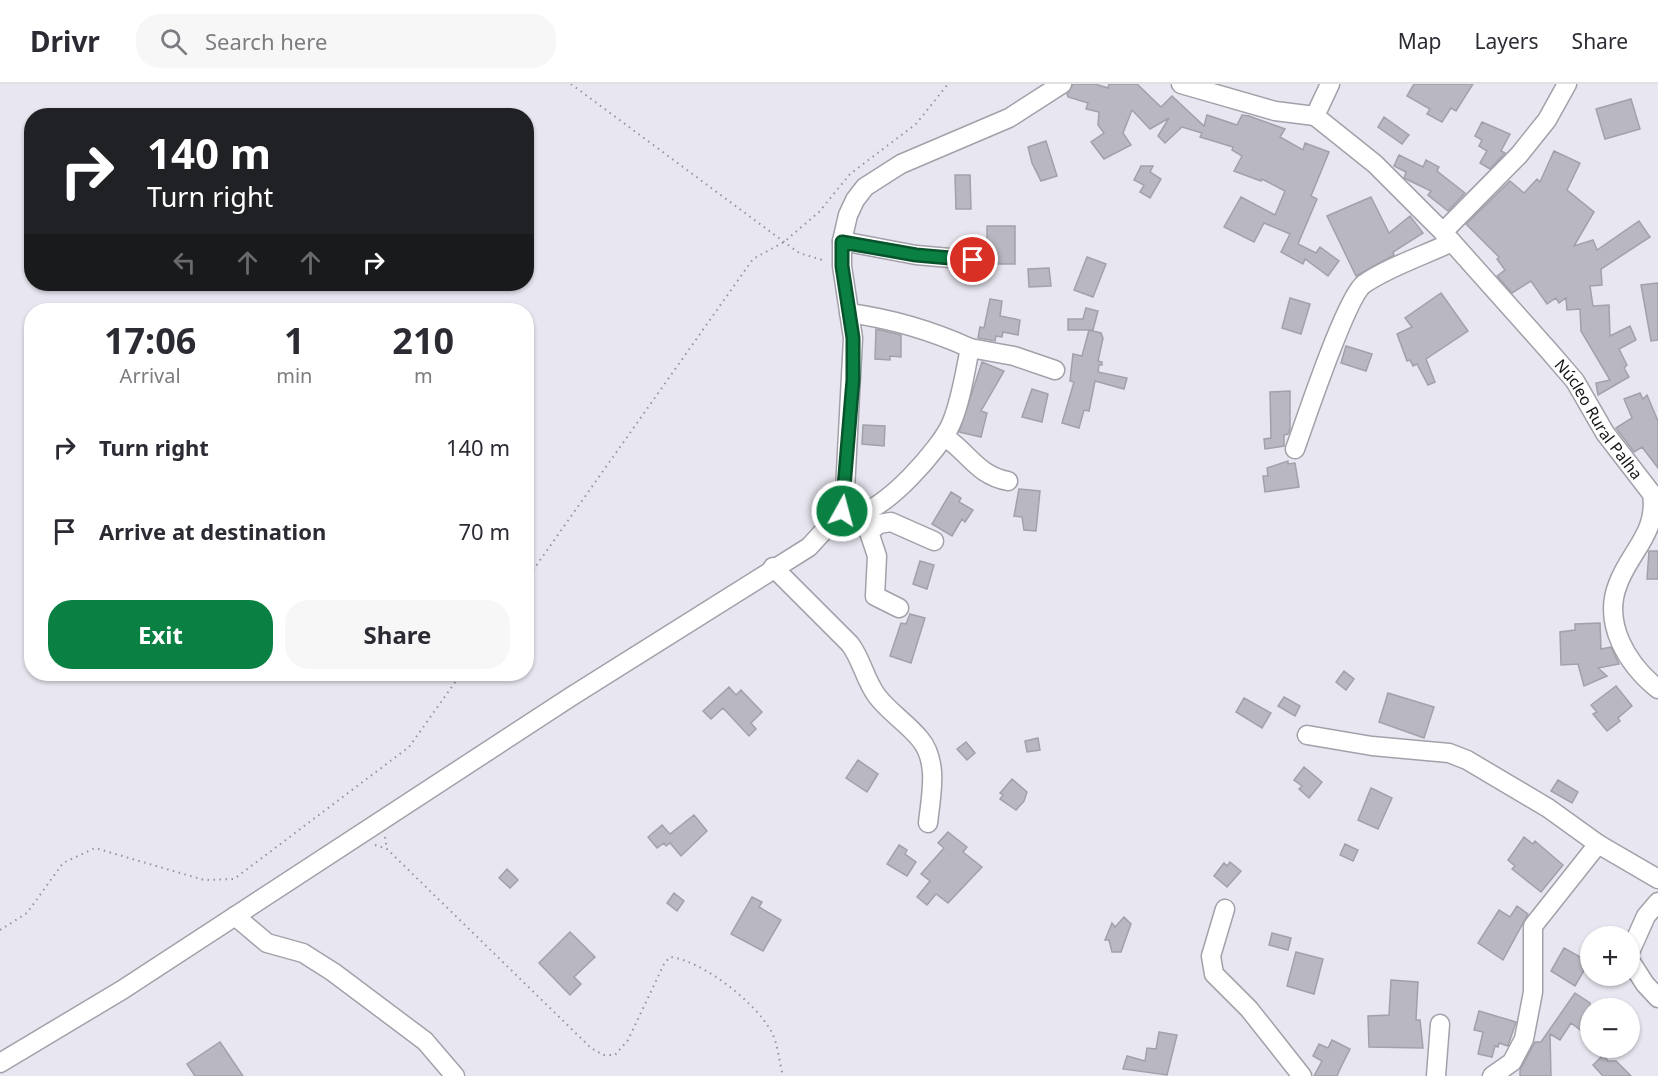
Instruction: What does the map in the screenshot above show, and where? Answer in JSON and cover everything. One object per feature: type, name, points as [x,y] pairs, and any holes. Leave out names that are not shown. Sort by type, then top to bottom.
[{"type":"street","points":[[899,609],[875,596],[877,556],[869,532],[849,512],[853,338],[842,266],[842,242],[848,215],[865,187],[901,164],[1008,118],[1062,84]]},
{"type":"street","points":[[1181,84],[1275,111],[1315,116],[1330,84]]},
{"type":"street","points":[[1295,449],[1322,374],[1358,290],[1447,237],[1547,120],[1567,84]]},
{"type":"street","name":"Núcleo Rural Palha","points":[[1315,116],[1375,164],[1447,237],[1575,381],[1605,433],[1652,494],[1656,505],[1656,522],[1618,582],[1614,608],[1620,643],[1631,663],[1658,689]]},
{"type":"street","points":[[842,242],[916,255],[973,260]]},
{"type":"street","points":[[849,313],[894,320],[931,331],[970,348],[1014,356],[1055,370]]},
{"type":"street","points":[[0,1063],[122,990],[773,567],[809,547],[849,512],[874,506],[893,493],[945,437],[952,421],[970,348]]},
{"type":"street","points":[[945,437],[983,473],[992,478],[1008,481]]},
{"type":"street","points":[[869,532],[879,524],[891,522],[934,541]]},
{"type":"street","points":[[773,567],[850,644],[859,655],[876,696],[919,738],[927,750],[932,770],[928,823]]},
{"type":"street","points":[[1307,735],[1372,746],[1449,753],[1467,760],[1548,808],[1598,844],[1658,879]]},
{"type":"street","points":[[1492,1076],[1512,1062],[1524,1039],[1533,992],[1533,926],[1598,844]]},
{"type":"street","points":[[1640,929],[1646,916],[1658,902]]},
{"type":"street","points":[[1224,909],[1210,966],[1214,974],[1256,1017],[1302,1076]]},
{"type":"street","points":[[235,916],[267,943],[303,953],[333,972],[425,1041],[455,1076]]},
{"type":"street","points":[[1640,974],[1658,998]]},
{"type":"street","points":[[1436,1076],[1440,1024]]},
{"type":"path","points":[[571,84],[799,253],[842,266]]},
{"type":"path","points":[[534,569],[753,259],[784,242],[819,212],[850,174],[916,124],[948,84]]},
{"type":"path","points":[[0,930],[27,913],[63,863],[95,848],[204,880],[234,879],[409,747],[456,681]]},
{"type":"path","points":[[356,837],[387,849],[591,1048],[603,1055],[615,1055],[628,1040],[665,962],[671,957],[688,959],[741,996],[771,1031],[783,1076]]},
{"type":"building","points":[[1073,84],[1095,84],[1108,88],[1109,84],[1137,84],[1161,107],[1172,96],[1204,126],[1207,115],[1237,125],[1242,115],[1249,116],[1285,129],[1280,137],[1303,150],[1305,143],[1329,152],[1311,196],[1317,199],[1298,244],[1316,253],[1320,247],[1339,261],[1328,276],[1305,259],[1303,264],[1281,252],[1290,234],[1264,223],[1254,242],[1224,227],[1241,197],[1275,215],[1285,191],[1262,179],[1261,181],[1234,171],[1242,156],[1232,150],[1233,147],[1200,137],[1202,133],[1182,127],[1165,143],[1158,136],[1169,118],[1150,129],[1132,110],[1123,133],[1131,145],[1104,159],[1091,142],[1104,133],[1098,125],[1099,112],[1086,109],[1088,103],[1068,97],[1067,94]]},
{"type":"building","points":[[1414,84],[1473,84],[1456,111],[1451,108],[1442,122],[1427,114],[1430,109],[1407,96]]},
{"type":"building","points":[[1631,99],[1640,129],[1605,139],[1596,109]]},
{"type":"building","points":[[1384,117],[1409,135],[1402,144],[1378,127]]},
{"type":"building","points":[[1482,122],[1510,134],[1501,151],[1505,153],[1490,169],[1480,163],[1487,151],[1479,146],[1482,140],[1475,136]]},
{"type":"building","points":[[1046,141],[1057,176],[1041,181],[1032,163],[1028,147]]},
{"type":"building","points":[[1554,151],[1580,163],[1567,190],[1594,212],[1574,246],[1593,240],[1597,250],[1639,221],[1650,237],[1601,269],[1602,285],[1590,286],[1593,306],[1609,305],[1610,336],[1630,326],[1636,340],[1619,349],[1627,365],[1624,368],[1629,377],[1598,395],[1596,383],[1610,380],[1581,331],[1580,309],[1567,310],[1566,298],[1559,303],[1556,298],[1547,304],[1531,281],[1512,293],[1497,276],[1505,270],[1497,259],[1499,257],[1466,224],[1510,181],[1524,193],[1537,179],[1540,182]]},
{"type":"building","points":[[1399,155],[1423,167],[1426,160],[1439,167],[1437,171],[1465,193],[1448,211],[1428,195],[1431,191],[1404,178],[1406,172],[1394,166]]},
{"type":"building","points":[[1141,166],[1153,166],[1150,172],[1161,179],[1150,198],[1140,192],[1144,185],[1134,180]]},
{"type":"building","points":[[955,175],[970,175],[971,209],[956,209]]},
{"type":"building","points":[[1371,197],[1389,233],[1410,216],[1423,233],[1393,252],[1394,255],[1356,276],[1327,216]]},
{"type":"building","points":[[987,226],[1015,226],[1015,264],[987,264]]},
{"type":"building","points":[[1087,257],[1106,264],[1093,297],[1074,290]]},
{"type":"building","points":[[1049,268],[1051,286],[1029,287],[1028,269]]},
{"type":"building","points":[[1658,283],[1658,340],[1651,341],[1641,285]]},
{"type":"building","points":[[1441,293],[1468,331],[1426,359],[1435,382],[1428,385],[1417,364],[1413,366],[1410,360],[1407,361],[1397,334],[1412,327],[1405,318]]},
{"type":"building","points":[[1290,298],[1310,304],[1301,334],[1282,328]]},
{"type":"building","points":[[990,299],[1002,301],[1000,316],[1020,320],[1018,335],[1003,332],[1002,337],[996,336],[995,341],[978,338],[980,327],[984,328]]},
{"type":"building","points":[[1086,308],[1098,311],[1093,330],[1068,330],[1068,319],[1083,319]]},
{"type":"building","points":[[876,329],[901,335],[901,357],[890,356],[890,360],[875,359]]},
{"type":"building","points":[[1089,330],[1101,333],[1103,338],[1098,361],[1102,362],[1102,365],[1099,365],[1098,372],[1127,378],[1124,389],[1095,381],[1089,411],[1084,410],[1079,428],[1062,423],[1074,382],[1070,381],[1073,354],[1082,356]]},
{"type":"building","points":[[1346,346],[1372,354],[1366,371],[1341,363]]},
{"type":"building","points":[[982,362],[1004,371],[981,411],[987,413],[981,437],[959,432]]},
{"type":"building","points":[[1032,389],[1048,394],[1042,422],[1022,417]]},
{"type":"building","points":[[1290,391],[1290,429],[1288,434],[1284,435],[1284,446],[1265,449],[1264,439],[1271,438],[1270,392]]},
{"type":"building","points":[[1640,393],[1643,399],[1647,395],[1658,421],[1658,468],[1642,447],[1634,452],[1616,428],[1632,418],[1624,399]]},
{"type":"building","points":[[863,425],[885,426],[884,446],[862,444]]},
{"type":"building","points":[[1288,461],[1288,464],[1295,463],[1299,487],[1265,492],[1263,476],[1268,476],[1267,468]]},
{"type":"building","points":[[1019,489],[1040,491],[1036,531],[1024,530],[1022,517],[1014,516]]},
{"type":"building","points":[[951,492],[961,498],[959,502],[973,510],[965,522],[962,519],[952,536],[932,524]]},
{"type":"building","points":[[1649,551],[1658,551],[1658,579],[1647,579]]},
{"type":"building","points":[[920,561],[934,565],[927,589],[913,584]]},
{"type":"building","points":[[910,614],[925,618],[911,663],[890,656],[901,623],[906,624]]},
{"type":"building","points":[[1600,623],[1601,649],[1611,647],[1619,664],[1598,668],[1607,676],[1584,686],[1578,664],[1561,665],[1560,632],[1575,630],[1575,624]]},
{"type":"building","points":[[1344,671],[1354,679],[1346,690],[1336,682]]},
{"type":"building","points":[[1616,686],[1632,706],[1618,718],[1620,721],[1607,731],[1593,714],[1597,712],[1591,705]]},
{"type":"building","points":[[729,687],[736,695],[741,690],[762,712],[751,723],[756,729],[749,736],[723,708],[711,719],[703,711]]},
{"type":"building","points":[[1388,693],[1434,707],[1424,738],[1379,722]]},
{"type":"building","points":[[1284,697],[1300,706],[1295,716],[1278,706]]},
{"type":"building","points":[[1244,698],[1271,713],[1262,728],[1236,712]]},
{"type":"building","points":[[1038,738],[1040,750],[1027,752],[1025,741]]},
{"type":"building","points":[[966,742],[975,753],[967,760],[957,749]]},
{"type":"building","points":[[858,760],[878,774],[867,792],[846,778]]},
{"type":"building","points":[[1304,767],[1322,782],[1309,798],[1299,789],[1302,786],[1294,780]]},
{"type":"building","points":[[1012,779],[1027,792],[1024,801],[1016,810],[1000,799],[1003,795],[1000,793]]},
{"type":"building","points":[[1558,780],[1578,792],[1572,803],[1551,791]]},
{"type":"building","points":[[1371,788],[1392,798],[1378,829],[1358,820]]},
{"type":"building","points":[[694,815],[707,831],[681,856],[670,843],[666,846],[664,843],[657,848],[648,837],[662,825],[670,834]]},
{"type":"building","points":[[948,832],[967,847],[963,852],[982,867],[948,903],[936,894],[927,905],[917,897],[930,881],[921,874],[944,848],[938,843]]},
{"type":"building","points":[[1524,837],[1533,844],[1535,841],[1563,865],[1541,892],[1512,869],[1515,866],[1508,860]]},
{"type":"building","points":[[1345,844],[1358,850],[1353,861],[1340,855]]},
{"type":"building","points":[[899,845],[907,850],[905,854],[916,862],[907,876],[887,864]]},
{"type":"building","points":[[1230,862],[1241,871],[1227,887],[1214,876],[1224,863],[1227,866]]},
{"type":"building","points":[[507,869],[518,880],[510,888],[499,878]]},
{"type":"building","points":[[674,893],[684,901],[677,911],[667,903]]},
{"type":"building","points":[[752,897],[762,902],[759,907],[781,920],[763,951],[731,934]]},
{"type":"building","points":[[1517,906],[1528,914],[1503,960],[1478,943],[1499,910],[1510,917]]},
{"type":"building","points":[[1124,917],[1131,924],[1121,952],[1112,952],[1109,940],[1105,940],[1112,923],[1115,927]]},
{"type":"building","points":[[570,932],[595,957],[574,977],[581,984],[570,995],[539,963]]},
{"type":"building","points":[[1272,933],[1291,938],[1288,950],[1269,945]]},
{"type":"building","points":[[1564,948],[1580,957],[1580,977],[1575,986],[1551,971]]},
{"type":"building","points":[[1296,952],[1323,959],[1314,994],[1287,986]]},
{"type":"building","points":[[1391,980],[1418,982],[1416,1020],[1420,1020],[1423,1048],[1369,1047],[1368,1016],[1389,1015]]},
{"type":"building","points":[[1575,993],[1582,998],[1580,998],[1580,1030],[1571,1023],[1560,1040],[1550,1034],[1551,1076],[1520,1076],[1520,1070],[1535,1042],[1541,1042]]},
{"type":"building","points":[[1479,1011],[1516,1022],[1508,1046],[1499,1043],[1498,1047],[1495,1046],[1492,1057],[1478,1054],[1483,1032],[1474,1030]]},
{"type":"building","points":[[1159,1032],[1177,1035],[1167,1075],[1123,1069],[1127,1056],[1145,1061],[1147,1048],[1156,1049]]},
{"type":"building","points":[[1332,1040],[1350,1049],[1337,1076],[1314,1076],[1322,1061],[1313,1056],[1319,1044],[1328,1048]]},
{"type":"building","points":[[220,1042],[243,1076],[195,1076],[187,1064]]},
{"type":"building","points":[[1600,1058],[1616,1061],[1631,1076],[1603,1076],[1593,1065]]},
{"type":"route","points":[[842,511],[853,380],[853,338],[842,266],[842,242],[916,255],[973,260]]}]
